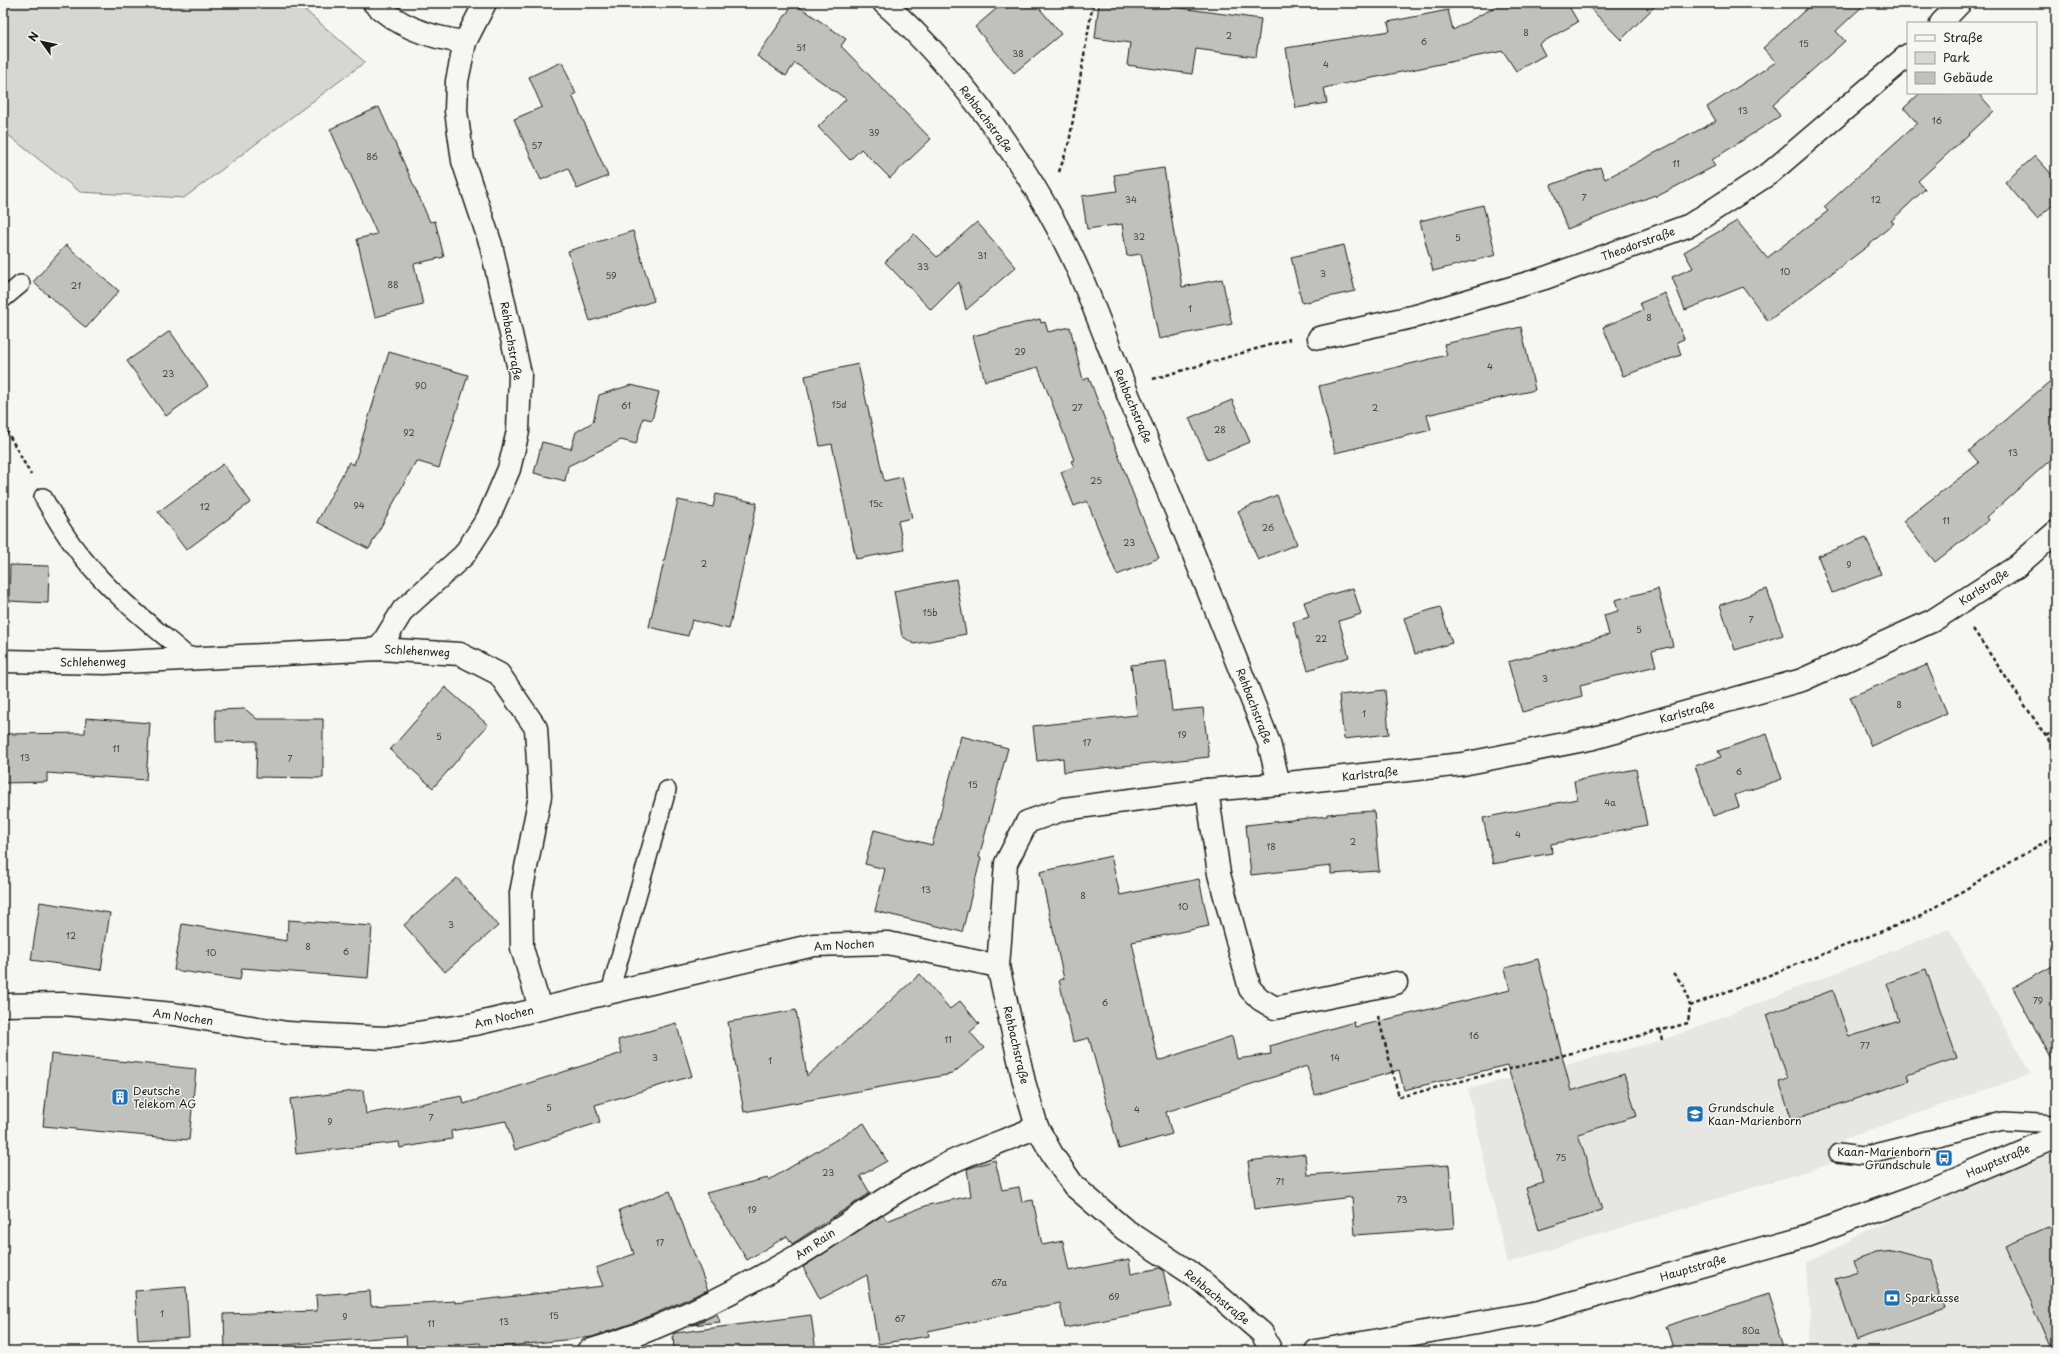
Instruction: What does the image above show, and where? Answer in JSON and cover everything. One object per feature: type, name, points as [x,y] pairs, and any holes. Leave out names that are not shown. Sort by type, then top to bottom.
[{"type":"street","points":[[374,3],[401,22],[421,33],[441,39],[465,42]]},
{"type":"street","name":"Rehbachstraße","points":[[379,649],[403,610],[464,555],[488,518],[509,469],[518,431],[520,374],[491,245],[463,161],[456,111],[457,81],[465,42],[485,3]]},
{"type":"street","name":"Rehbachstraße","points":[[884,3],[934,53],[996,129],[1047,208],[1079,272],[1124,387],[1170,496],[1269,743],[1279,784],[1207,790],[1064,809],[1027,822],[1006,863],[998,966],[1024,1082],[1037,1127],[1053,1156],[1074,1186],[1124,1229],[1198,1278],[1262,1333],[1271,1351]]},
{"type":"street","points":[[1942,22],[1960,3]]},
{"type":"street","name":"Theodorstraße","points":[[1319,338],[1416,316],[1545,278],[1690,225],[1770,173],[1907,56]]},
{"type":"street","name":"Karlstraße","points":[[1279,784],[1463,764],[1594,738],[1802,680],[1932,621],[2016,567],[2056,532]]},
{"type":"street","name":"Schlehenweg","points":[[3,661],[105,663],[379,649],[460,654],[499,674],[536,728],[540,796],[521,893],[522,948],[540,1008]]},
{"type":"street","points":[[1207,790],[1219,874],[1250,989],[1260,999],[1275,1008],[1396,983]]},
{"type":"street","name":"Am Nochen","points":[[3,1005],[64,1004],[174,1014],[287,1033],[385,1038],[475,1024],[814,945],[888,943],[998,966]]},
{"type":"street","name":"Am Rain","points":[[588,1351],[620,1342],[712,1302],[793,1259],[864,1211],[931,1171],[1037,1127]]},
{"type":"street","name":"Hauptstraße","points":[[1316,1351],[1539,1312],[1806,1236],[1916,1196],[2056,1136]]},
{"type":"lane","points":[[3,299],[21,284]]},
{"type":"lane","points":[[43,497],[61,528],[83,559],[116,594],[190,658]]},
{"type":"lane","points":[[610,992],[667,790]]},
{"type":"lane","points":[[1838,1153],[1862,1156],[2003,1121],[2056,1124]]},
{"type":"path","points":[[1058,175],[1069,143],[1093,3]]},
{"type":"path","points":[[1124,387],[1294,338],[1319,338]]},
{"type":"path","points":[[3,424],[43,497]]},
{"type":"path","points":[[1957,605],[2056,751]]},
{"type":"path","points":[[2046,736],[2056,729]]},
{"type":"path","points":[[1690,1006],[1921,916],[2056,835]]},
{"type":"path","points":[[1371,988],[1399,1097],[1688,1023],[1690,1006],[1684,986],[1673,973]]},
{"type":"path","points":[[1660,1030],[1663,1040]]},
{"type":"shaded area","name":"Grundschule Kaan-Marienborn","points":[[1949,929],[2031,1074],[1844,1139],[1833,1163],[1507,1263],[1468,1089],[1663,1040]]},
{"type":"shaded area","points":[[2056,1135],[2056,1351],[1812,1351],[1807,1263]]},
{"type":"green space","points":[[3,3],[277,3],[306,11],[365,62],[184,198],[80,192],[3,131]]},
{"type":"building","points":[[794,3],[846,39],[841,46],[931,139],[890,178],[861,149],[850,160],[818,127],[846,99],[795,63],[786,76],[757,56]]},
{"type":"building","points":[[1003,3],[1035,3],[1061,34],[1014,73],[975,27]]},
{"type":"building","points":[[1099,3],[1143,3],[1261,19],[1256,57],[1196,49],[1192,74],[1127,65],[1130,43],[1095,38]]},
{"type":"building","points":[[1502,3],[1567,3],[1578,22],[1539,44],[1545,55],[1516,71],[1503,51],[1324,88],[1327,103],[1296,108],[1286,48],[1390,31],[1388,22],[1448,10],[1453,30]]},
{"type":"building","points":[[1585,3],[1658,3],[1621,40]]},
{"type":"building","points":[[1813,3],[1866,3],[1836,31],[1845,41],[1773,105],[1780,116],[1712,160],[1715,166],[1656,197],[1655,195],[1567,229],[1551,185],[1600,167],[1605,179],[1716,121],[1707,107],[1776,62],[1763,48]]},
{"type":"building","points":[[562,62],[576,94],[572,95],[608,176],[577,189],[568,168],[541,180],[514,119],[542,107],[529,77]]},
{"type":"building","points":[[1919,94],[1979,94],[1994,111],[1918,181],[1925,189],[1891,221],[1894,223],[1868,246],[1768,321],[1743,287],[1685,310],[1672,277],[1693,268],[1684,252],[1737,221],[1767,258],[1828,211],[1824,207],[1917,123],[1904,108]]},
{"type":"building","points":[[379,107],[430,222],[435,221],[444,257],[414,264],[423,305],[375,317],[357,239],[377,234],[330,129]]},
{"type":"building","points":[[2035,156],[2056,179],[2056,202],[2037,219],[2005,182]]},
{"type":"building","points":[[1164,168],[1182,287],[1222,279],[1232,324],[1159,339],[1141,254],[1127,256],[1122,224],[1087,229],[1082,196],[1117,191],[1114,175]]},
{"type":"building","points":[[1483,205],[1496,255],[1433,271],[1420,221]]},
{"type":"building","points":[[977,222],[1016,267],[966,310],[959,282],[931,310],[885,262],[914,234],[937,257]]},
{"type":"building","points":[[633,231],[654,301],[590,321],[568,251]]},
{"type":"building","points":[[66,245],[119,291],[86,328],[33,282]]},
{"type":"building","points":[[1344,245],[1355,291],[1302,303],[1291,257]]},
{"type":"building","points":[[1665,293],[1684,339],[1677,342],[1681,355],[1623,376],[1603,327],[1643,310],[1640,303]]},
{"type":"building","points":[[1040,319],[1041,323],[1045,322],[1048,332],[1070,327],[1083,380],[1089,378],[1159,558],[1117,575],[1087,501],[1074,506],[1061,472],[1074,467],[1071,461],[1074,460],[1038,367],[985,381],[973,336]]},
{"type":"building","points":[[1521,327],[1535,390],[1427,415],[1431,430],[1335,453],[1319,386],[1447,355],[1444,344]]},
{"type":"building","points":[[170,331],[208,386],[166,416],[127,361]]},
{"type":"building","points":[[389,352],[468,375],[439,468],[416,461],[369,549],[317,522],[349,462],[354,465]]},
{"type":"building","points":[[858,364],[884,481],[902,477],[912,518],[898,521],[904,550],[856,559],[832,444],[820,446],[805,376]]},
{"type":"building","points":[[2056,376],[2056,455],[1987,517],[1989,520],[1935,562],[1903,521],[1979,463],[1969,451]]},
{"type":"building","points":[[631,385],[659,392],[652,420],[643,418],[636,444],[621,440],[568,466],[565,481],[534,473],[542,442],[571,449],[576,432],[593,422],[599,395]]},
{"type":"building","points":[[1232,400],[1250,442],[1208,460],[1189,418]]},
{"type":"building","points":[[223,464],[251,502],[186,550],[158,512]]},
{"type":"building","points":[[716,494],[757,503],[729,629],[692,620],[688,636],[649,627],[678,500],[713,507]]},
{"type":"building","points":[[1277,495],[1297,544],[1258,560],[1238,511]]},
{"type":"building","points":[[1866,537],[1881,574],[1832,593],[1818,556]]},
{"type":"building","points":[[10,565],[49,566],[48,603],[9,601]]},
{"type":"building","points":[[956,579],[966,634],[914,644],[902,636],[894,591]]},
{"type":"building","points":[[1353,588],[1361,614],[1339,621],[1349,657],[1308,670],[1293,622],[1309,617],[1304,602]]},
{"type":"building","points":[[1658,589],[1673,646],[1652,651],[1656,666],[1580,685],[1582,696],[1522,712],[1508,662],[1609,635],[1604,615],[1618,611],[1615,600]]},
{"type":"building","points":[[1767,589],[1783,635],[1735,650],[1720,605]]},
{"type":"building","points":[[1440,607],[1452,643],[1415,654],[1404,618]]},
{"type":"building","points":[[1166,661],[1172,711],[1203,708],[1209,757],[1064,772],[1063,758],[1037,761],[1033,726],[1137,715],[1131,665]]},
{"type":"building","points":[[1927,665],[1947,713],[1871,746],[1850,697]]},
{"type":"building","points":[[445,687],[488,725],[433,788],[390,750]]},
{"type":"building","points":[[1385,690],[1389,734],[1344,739],[1339,695]]},
{"type":"building","points":[[245,709],[257,719],[323,719],[323,778],[256,777],[257,741],[216,742],[215,710]]},
{"type":"building","points":[[86,718],[150,723],[146,780],[47,773],[47,782],[3,783],[3,734],[85,733]]},
{"type":"building","points":[[1767,734],[1782,779],[1735,795],[1739,807],[1713,816],[1695,766],[1721,757],[1718,751]]},
{"type":"building","points":[[961,736],[1008,748],[979,857],[981,858],[962,932],[875,911],[885,869],[865,864],[874,830],[932,845]]},
{"type":"building","points":[[1636,769],[1647,825],[1551,844],[1552,853],[1493,864],[1483,818],[1577,799],[1574,781]]},
{"type":"building","points":[[1374,811],[1379,871],[1331,874],[1331,866],[1251,875],[1246,825],[1327,816],[1327,814]]},
{"type":"building","points":[[1111,856],[1120,895],[1199,879],[1209,926],[1132,942],[1158,1061],[1232,1036],[1237,1059],[1271,1054],[1270,1046],[1354,1022],[1355,1027],[1510,990],[1505,968],[1538,959],[1571,1091],[1624,1074],[1637,1116],[1578,1134],[1602,1210],[1539,1230],[1526,1188],[1544,1183],[1507,1065],[1404,1090],[1399,1070],[1315,1095],[1307,1066],[1166,1112],[1172,1134],[1119,1149],[1089,1038],[1073,1042],[1059,980],[1064,979],[1040,872]]},
{"type":"building","points":[[457,878],[498,926],[445,972],[404,925]]},
{"type":"building","points":[[40,902],[110,913],[101,970],[31,960]]},
{"type":"building","points":[[288,920],[372,926],[368,978],[242,968],[240,980],[174,970],[182,924],[287,941]]},
{"type":"building","points":[[2056,964],[2056,1067],[2013,988]]},
{"type":"building","points":[[1926,969],[1957,1058],[1907,1075],[1909,1081],[1792,1120],[1779,1082],[1788,1079],[1766,1015],[1833,990],[1849,1037],[1899,1021],[1887,983]]},
{"type":"building","points":[[920,974],[950,1009],[960,1001],[979,1024],[970,1032],[984,1048],[952,1074],[744,1112],[728,1022],[796,1010],[807,1076]]},
{"type":"building","points":[[676,1023],[692,1076],[595,1105],[600,1122],[515,1150],[506,1121],[451,1131],[452,1139],[400,1148],[399,1142],[296,1154],[290,1099],[363,1090],[366,1114],[462,1096],[464,1104],[622,1053],[618,1040]]},
{"type":"building","name":"Deutsche Telekom AG","points":[[51,1054],[196,1069],[189,1140],[43,1126]]},
{"type":"building","points":[[864,1123],[887,1161],[860,1176],[870,1193],[792,1244],[787,1236],[747,1260],[706,1193],[768,1178],[769,1180]]},
{"type":"building","points":[[1305,1154],[1307,1175],[1449,1165],[1454,1228],[1355,1235],[1352,1197],[1254,1209],[1248,1161]]},
{"type":"building","points":[[995,1160],[1002,1190],[1019,1187],[1022,1202],[1033,1200],[1042,1245],[1063,1241],[1069,1271],[1129,1259],[1131,1274],[1160,1268],[1163,1270],[1171,1307],[1065,1328],[1060,1303],[928,1331],[929,1336],[878,1344],[867,1275],[820,1299],[803,1267],[883,1215],[887,1221],[928,1205],[971,1196],[967,1169]]},
{"type":"building","points":[[670,1191],[708,1290],[636,1322],[592,1337],[481,1349],[480,1343],[407,1348],[406,1336],[284,1345],[284,1351],[225,1351],[224,1314],[317,1311],[316,1295],[370,1291],[371,1306],[455,1301],[455,1303],[603,1286],[596,1268],[634,1254],[619,1210]]},
{"type":"building","points":[[2056,1224],[2056,1351],[2052,1351],[2006,1246]]},
{"type":"building","name":"Sparkasse","points":[[1892,1250],[1929,1260],[1946,1309],[1857,1340],[1836,1279],[1858,1272],[1854,1260],[1876,1252]]},
{"type":"building","points":[[186,1287],[189,1337],[138,1340],[135,1291]]},
{"type":"building","points":[[1768,1294],[1786,1351],[1674,1351],[1666,1326]]},
{"type":"building","points":[[717,1314],[720,1322],[692,1325],[698,1323]]},
{"type":"building","points":[[811,1315],[816,1351],[674,1351],[673,1334],[675,1333]]},
{"type":"place","name":"Deutsche Telekom AG","points":[[120,1097]]},
{"type":"place","name":"Grundschule Kaan-Marienborn","points":[[1695,1114]]},
{"type":"place","name":"Kaan-Marienborn Grundschule","points":[[1944,1158]]},
{"type":"place","name":"Sparkasse","points":[[1892,1298]]}]
